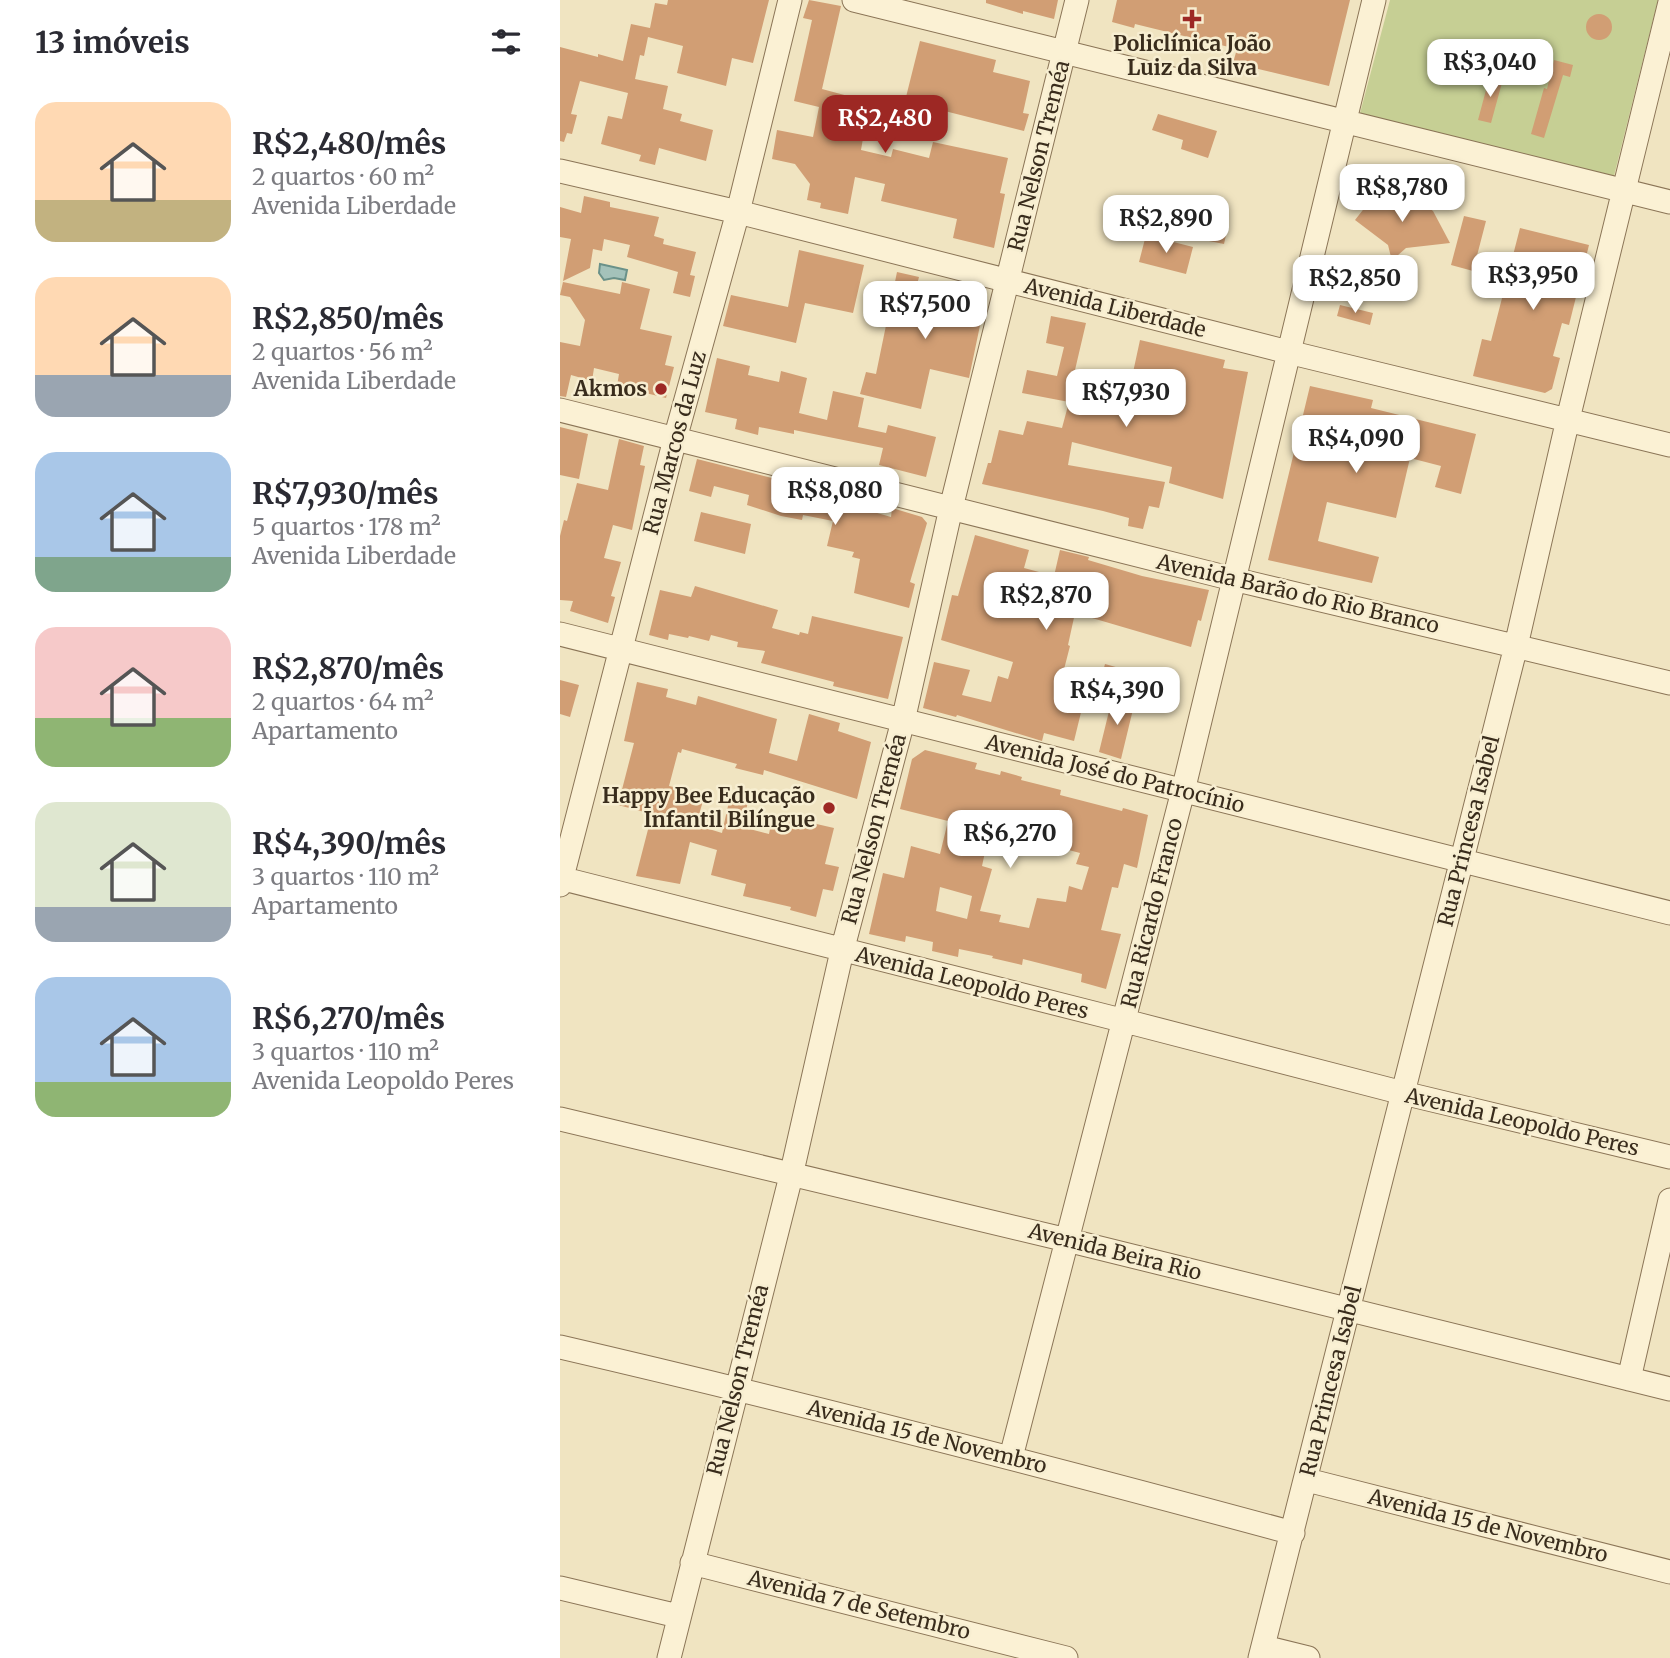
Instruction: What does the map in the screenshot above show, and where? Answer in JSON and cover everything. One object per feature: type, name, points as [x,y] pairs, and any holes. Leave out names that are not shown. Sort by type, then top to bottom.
[{"type":"street","name":"Rua Marcos da Luz","points":[[561,881],[675,439],[738,212],[790,0]]},
{"type":"street","points":[[854,0],[1670,202]]},
{"type":"street","name":"Rua Nelson Treméa","points":[[669,1658],[791,1176],[842,951],[902,721],[951,508],[1077,0]]},
{"type":"street","name":"Rua Ricardo Franco","points":[[1011,1457],[1183,791],[1374,0]]},
{"type":"street","name":"Rua Princesa Isabel","points":[[1262,1653],[1516,646],[1568,419],[1670,2]]},
{"type":"street","name":"Avenida Liberdade","points":[[560,171],[738,212],[1288,352],[1670,445]]},
{"type":"street","name":"Avenida Barão do Rio Branco","points":[[560,410],[1233,579],[1670,683]]},
{"type":"street","name":"Avenida José do Patrocínio","points":[[560,634],[1670,913]]},
{"type":"street","name":"Avenida Leopoldo Peres","points":[[561,881],[1404,1093],[1670,1157]]},
{"type":"street","name":"Avenida Beira Rio","points":[[560,1119],[1068,1240],[1670,1389]]},
{"type":"street","points":[[1629,1378],[1670,1200]]},
{"type":"street","name":"Avenida 15 de Novembro","points":[[560,1347],[1011,1457],[1293,1533]]},
{"type":"street","name":"Avenida 15 de Novembro","points":[[1307,1480],[1670,1572]]},
{"type":"street","name":"Avenida 7 de Setembro","points":[[692,1563],[1066,1658]]},
{"type":"street","points":[[560,1588],[678,1616]]},
{"type":"street","points":[[1262,1653],[1308,1658]]},
{"type":"green space","points":[[1390,0],[1658,0],[1613,180],[1359,117]]},
{"type":"water","points":[[600,264],[627,270],[625,280],[604,280],[599,273]]},
{"type":"building","points":[[668,0],[769,0],[753,63],[732,58],[726,86],[677,73],[683,46],[648,37],[644,56],[640,55],[635,79],[668,86],[663,109],[682,114],[680,121],[713,130],[706,161],[659,148],[655,165],[639,161],[641,155],[601,144],[608,116],[622,119],[628,93],[580,81],[571,114],[577,115],[572,134],[567,133],[564,142],[560,141],[560,47],[623,61],[631,24],[650,28],[655,3],[667,5]]},
{"type":"building","points":[[809,0],[841,6],[822,89],[848,96],[844,116],[866,121],[861,150],[891,157],[893,149],[929,158],[933,142],[1008,158],[1000,193],[1005,194],[994,248],[953,238],[957,219],[881,201],[885,184],[855,177],[848,214],[820,208],[821,203],[807,200],[810,184],[795,164],[772,159],[777,130],[813,137],[819,107],[794,101],[812,20],[803,18]]},
{"type":"building","points":[[986,0],[1058,0],[1054,19],[1023,11],[1023,14],[986,3]]},
{"type":"building","points":[[1117,0],[1350,0],[1329,86],[1233,63],[1237,49],[1135,24],[1134,28],[1112,22]]},
{"type":"building","points":[[1599,14],[1608,18],[1612,27],[1608,36],[1599,40],[1590,36],[1586,27],[1590,18]]},
{"type":"building","points":[[920,41],[996,60],[993,72],[1030,81],[1023,113],[1029,114],[1024,131],[905,101]]},
{"type":"building","points":[[1554,60],[1573,65],[1570,77],[1563,75],[1544,138],[1531,134]]},
{"type":"building","points":[[1490,75],[1503,79],[1491,123],[1478,120]]},
{"type":"building","points":[[1158,114],[1217,131],[1208,158],[1181,149],[1183,140],[1152,130]]},
{"type":"building","points":[[584,196],[610,202],[610,207],[659,217],[654,236],[664,239],[663,244],[696,252],[690,275],[695,276],[690,297],[673,293],[678,272],[627,257],[630,245],[604,239],[602,251],[593,249],[590,268],[563,281],[571,239],[560,237],[560,207],[581,213]]},
{"type":"building","points":[[1407,196],[1433,211],[1450,243],[1406,248],[1397,256],[1391,257],[1388,245],[1355,220],[1366,206],[1375,200]]},
{"type":"building","points":[[1464,216],[1486,221],[1473,271],[1451,265]]},
{"type":"building","points":[[1213,222],[1228,226],[1224,244],[1209,241]]},
{"type":"building","points":[[1520,228],[1589,245],[1569,325],[1562,323],[1553,356],[1560,358],[1552,389],[1545,393],[1473,376],[1482,339],[1491,341]]},
{"type":"building","points":[[1146,235],[1193,247],[1186,274],[1139,262]]},
{"type":"building","points":[[799,250],[864,265],[853,313],[805,303],[796,343],[723,326],[731,295],[788,307]]},
{"type":"building","points":[[897,272],[919,277],[914,296],[947,304],[950,283],[987,292],[969,378],[930,369],[921,409],[860,394],[866,372],[876,374]]},
{"type":"building","points":[[563,282],[620,294],[622,282],[650,289],[640,329],[672,336],[665,365],[674,367],[666,398],[617,386],[619,374],[594,368],[592,381],[571,375],[566,397],[560,396],[560,342],[580,346],[585,320],[570,297],[560,295]]},
{"type":"building","points":[[1340,305],[1373,313],[1370,325],[1337,316]]},
{"type":"building","points":[[1051,316],[1086,323],[1075,370],[1101,374],[1095,398],[1126,405],[1140,340],[1225,360],[1223,368],[1248,372],[1223,499],[1169,483],[1172,467],[1072,442],[1068,465],[1165,482],[1159,508],[1149,506],[1143,529],[1128,526],[1129,518],[982,484],[988,463],[991,463],[999,430],[1023,435],[1027,421],[1062,428],[1069,402],[1022,393],[1027,370],[1057,376],[1064,347],[1046,343]]},
{"type":"building","points":[[717,358],[750,366],[748,375],[779,382],[781,371],[807,378],[799,413],[827,420],[833,391],[864,398],[858,427],[886,433],[888,425],[936,437],[926,477],[879,465],[883,448],[794,430],[794,434],[759,427],[758,435],[735,429],[737,419],[705,412]]},
{"type":"building","points":[[1310,386],[1373,400],[1371,408],[1476,434],[1461,494],[1435,487],[1441,466],[1410,458],[1396,518],[1327,502],[1318,541],[1379,557],[1372,583],[1268,560]]},
{"type":"building","points":[[560,427],[588,434],[579,479],[560,475]]},
{"type":"building","points":[[619,439],[644,446],[640,465],[645,466],[632,530],[613,525],[604,558],[621,562],[611,596],[615,597],[608,623],[570,611],[573,601],[560,600],[560,536],[577,483],[608,490]]},
{"type":"building","points":[[697,459],[808,487],[808,491],[861,503],[860,508],[891,517],[892,508],[922,517],[927,523],[910,582],[915,584],[909,608],[854,593],[860,559],[852,557],[854,552],[827,546],[833,521],[803,515],[802,520],[781,516],[747,505],[749,495],[714,486],[711,497],[689,491]]},
{"type":"building","points":[[701,512],[751,524],[745,554],[694,541]]},
{"type":"building","points":[[975,535],[1029,550],[1024,568],[1054,576],[1060,550],[1142,576],[1209,590],[1191,647],[1075,613],[1061,681],[1087,688],[1074,741],[1044,733],[1042,741],[957,715],[956,717],[923,708],[934,662],[970,670],[962,695],[991,702],[998,676],[1008,679],[1013,662],[941,640],[952,595],[958,596]]},
{"type":"building","points":[[695,586],[778,610],[772,628],[799,635],[800,632],[808,634],[812,616],[903,637],[888,699],[833,686],[834,682],[761,663],[765,651],[737,647],[738,642],[711,635],[709,641],[669,634],[668,640],[649,635],[660,590],[691,597]]},
{"type":"building","points":[[1105,664],[1130,671],[1125,689],[1100,682]]},
{"type":"building","points":[[560,680],[579,685],[570,717],[560,714]]},
{"type":"building","points":[[637,682],[668,689],[666,697],[696,705],[698,696],[777,719],[769,753],[797,761],[809,714],[840,723],[838,731],[871,742],[857,799],[764,770],[763,775],[735,768],[737,764],[682,749],[681,753],[678,752],[669,786],[705,794],[696,825],[722,833],[730,797],[748,802],[742,827],[769,834],[773,814],[834,828],[825,864],[839,867],[833,891],[823,889],[816,917],[790,910],[791,907],[743,896],[746,884],[711,875],[717,850],[690,842],[680,884],[636,876],[652,814],[618,805],[634,743],[624,741]]},
{"type":"building","points":[[1113,695],[1135,701],[1121,759],[1099,752]]},
{"type":"building","points":[[925,750],[977,763],[975,769],[1000,775],[1001,771],[1022,777],[1021,780],[1061,790],[1060,795],[1148,815],[1137,868],[1124,864],[1118,888],[1112,887],[1101,930],[1121,934],[1106,989],[1081,982],[1082,974],[1023,959],[1022,965],[959,949],[958,957],[932,951],[933,942],[906,936],[905,942],[869,934],[883,873],[904,878],[911,846],[940,854],[948,821],[900,809],[912,759]],"holes":[[[990,829],[1080,853],[1076,864],[1089,867],[1082,890],[1069,886],[1066,902],[1037,898],[1029,928],[999,922],[1001,915],[980,911],[992,869],[982,866]],[[940,887],[972,896],[967,919],[936,911]]]},
{"type":"place","name":"Policlínica João Luiz da Silva","points":[[1192,19]]},
{"type":"place","name":"Akmos","points":[[661,389]]},
{"type":"place","name":"Happy Bee Educação Infantil Bilíngue","points":[[829,808]]}]
